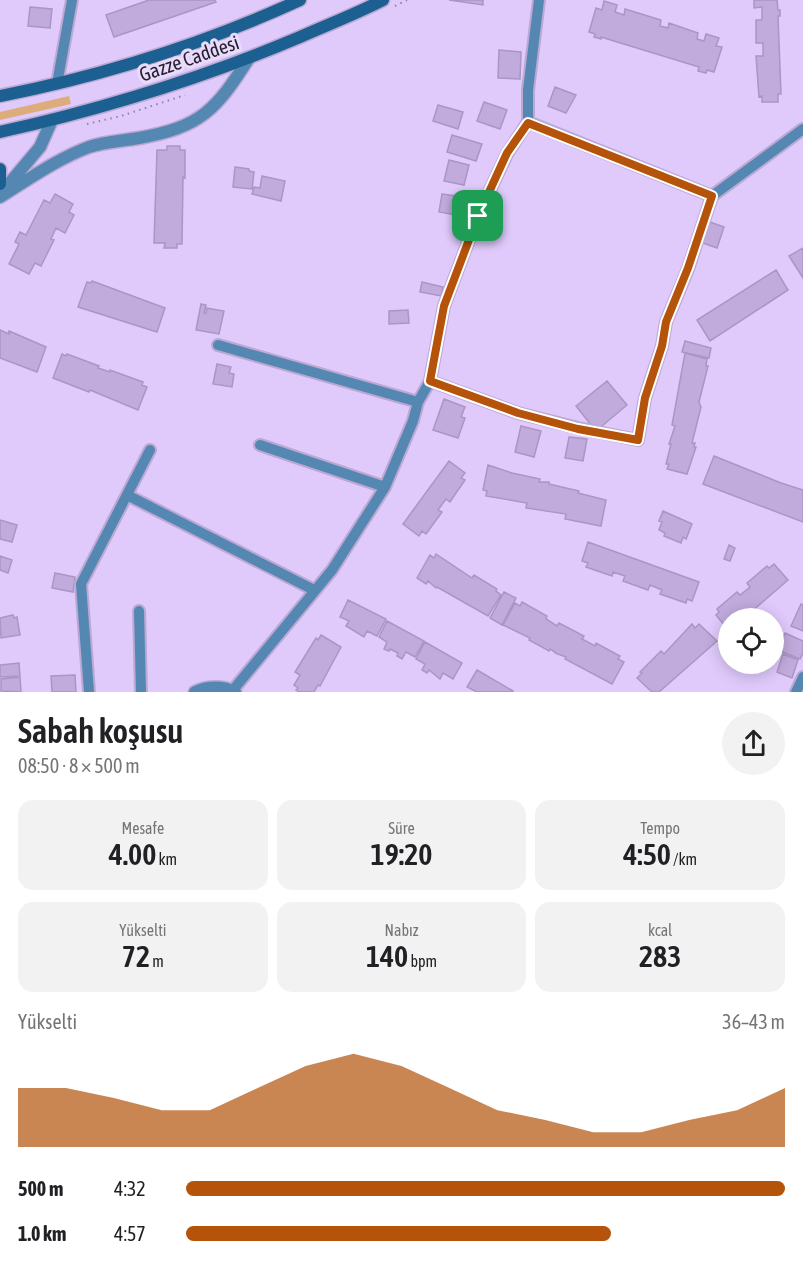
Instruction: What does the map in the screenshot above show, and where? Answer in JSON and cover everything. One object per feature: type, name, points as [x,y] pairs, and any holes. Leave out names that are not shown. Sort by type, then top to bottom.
[{"type":"main road","name":"Gazze Caddesi","points":[[0,96],[57,84],[163,52],[267,15],[300,0]]},
{"type":"main road","name":"Gazze Caddesi","points":[[0,132],[151,93],[249,58],[383,0]]},
{"type":"main road","points":[[0,169],[0,184]]},
{"type":"street","points":[[57,84],[72,0]]},
{"type":"street","points":[[195,692],[218,687],[234,691],[332,570],[385,487],[413,420],[418,402],[430,381],[444,306],[478,216],[507,153],[528,123],[528,90],[539,0]]},
{"type":"street","points":[[0,195],[62,159],[91,147],[169,133],[200,118],[222,99],[249,58]]},
{"type":"street","points":[[0,195],[40,147],[52,120]]},
{"type":"street","points":[[528,123],[712,196]]},
{"type":"street","points":[[430,381],[518,413],[578,429],[638,440],[645,398],[662,346],[666,322],[688,268],[712,196],[803,129]]},
{"type":"street","points":[[218,345],[418,402]]},
{"type":"street","points":[[260,445],[385,487]]},
{"type":"street","points":[[89,692],[81,584],[150,450]]},
{"type":"street","points":[[127,495],[314,590]]},
{"type":"street","points":[[139,611],[141,692]]},
{"type":"street","points":[[796,692],[803,677]]},
{"type":"shaded area","points":[[69,96],[71,104],[0,120],[0,112]]},
{"type":"building","points":[[149,0],[215,0],[216,2],[114,37],[106,15]]},
{"type":"building","points":[[449,0],[483,0],[483,5]]},
{"type":"building","points":[[754,0],[777,0],[778,10],[780,10],[780,16],[778,16],[781,94],[778,94],[778,102],[762,102],[762,96],[759,97],[756,56],[763,56],[763,43],[756,43],[756,20],[762,20],[762,7],[754,8]]},
{"type":"building","points":[[604,1],[617,5],[615,12],[624,15],[625,9],[661,20],[660,26],[668,28],[669,23],[698,33],[697,39],[704,41],[706,34],[719,38],[716,46],[722,47],[714,72],[698,71],[699,67],[601,37],[601,39],[594,37],[595,34],[589,32],[596,8],[602,10]]},
{"type":"building","points":[[30,7],[52,9],[50,28],[28,26]]},
{"type":"building","points":[[499,50],[521,52],[520,79],[498,78]]},
{"type":"building","points":[[555,87],[576,95],[566,113],[548,106]]},
{"type":"building","points":[[484,102],[507,110],[500,129],[477,121]]},
{"type":"building","points":[[438,105],[463,112],[458,129],[433,121]]},
{"type":"building","points":[[452,135],[482,144],[476,161],[447,152]]},
{"type":"building","points":[[167,146],[180,146],[180,150],[185,150],[182,244],[177,244],[177,248],[164,248],[165,243],[154,243],[157,150],[167,150]]},
{"type":"building","points":[[449,160],[469,165],[464,185],[444,181]]},
{"type":"building","points":[[235,167],[254,172],[252,189],[233,187]]},
{"type":"building","points":[[262,176],[285,181],[281,201],[252,194],[254,187],[260,188]]},
{"type":"building","points":[[55,194],[73,204],[69,212],[74,215],[65,233],[56,228],[51,239],[54,240],[41,266],[35,263],[29,274],[9,264],[19,244],[15,242],[20,232],[26,235],[44,200],[50,203]]},
{"type":"building","points":[[442,194],[470,198],[467,217],[439,212]]},
{"type":"building","points":[[707,221],[724,227],[717,248],[700,242]]},
{"type":"building","points":[[803,248],[803,278],[789,256]]},
{"type":"building","points":[[776,270],[788,290],[710,341],[697,320]]},
{"type":"building","points":[[92,281],[165,308],[157,332],[78,307],[87,282]]},
{"type":"building","points":[[422,282],[443,287],[441,296],[420,292]]},
{"type":"building","points":[[201,304],[206,305],[204,313],[207,308],[224,311],[219,334],[196,330]]},
{"type":"building","points":[[408,310],[409,323],[389,324],[389,311]]},
{"type":"building","points":[[0,330],[9,334],[9,331],[46,347],[37,372],[0,358]]},
{"type":"building","points":[[685,341],[711,348],[709,358],[682,352]]},
{"type":"building","points":[[685,353],[707,359],[706,366],[708,366],[692,443],[695,443],[694,447],[696,447],[687,474],[667,469],[669,464],[666,464],[675,426],[672,425]]},
{"type":"building","points":[[62,354],[143,382],[142,385],[147,387],[138,410],[90,390],[89,392],[53,378]]},
{"type":"building","points":[[217,364],[231,367],[229,373],[234,374],[232,387],[213,384]]},
{"type":"building","points":[[607,381],[627,405],[596,431],[576,406]]},
{"type":"building","points":[[444,399],[465,407],[461,417],[465,418],[458,438],[433,430]]},
{"type":"building","points":[[521,426],[541,431],[534,457],[515,452]]},
{"type":"building","points":[[569,437],[587,439],[583,461],[565,458]]},
{"type":"building","points":[[714,456],[803,490],[803,522],[703,484]]},
{"type":"building","points":[[449,461],[465,473],[461,478],[465,480],[450,502],[446,499],[438,510],[442,512],[426,534],[422,531],[419,536],[403,524]]},
{"type":"building","points":[[488,465],[606,500],[601,526],[565,519],[566,514],[526,508],[527,503],[486,496],[487,491],[483,490]]},
{"type":"building","points":[[663,511],[692,524],[686,539],[683,537],[681,543],[664,536],[665,533],[659,530],[662,522],[659,521]]},
{"type":"building","points":[[0,520],[17,525],[12,542],[0,539]]},
{"type":"building","points":[[588,542],[699,582],[692,601],[687,599],[686,603],[660,594],[662,590],[650,585],[648,590],[623,581],[625,576],[613,572],[612,576],[586,567],[588,563],[582,561]]},
{"type":"building","points":[[729,545],[735,548],[730,561],[724,559]]},
{"type":"building","points":[[436,554],[472,578],[474,575],[497,589],[496,591],[501,595],[488,616],[436,588],[428,581],[426,584],[417,578],[430,555],[434,558]]},
{"type":"building","points":[[0,556],[12,560],[8,573],[0,570]]},
{"type":"building","points":[[774,564],[788,580],[756,608],[718,608],[737,592],[740,595],[750,587],[747,583],[767,566],[769,568]]},
{"type":"building","points":[[55,573],[75,577],[73,592],[52,588]]},
{"type":"building","points":[[504,592],[516,598],[502,625],[490,618]]},
{"type":"building","points":[[348,600],[386,619],[377,636],[367,631],[364,637],[346,626],[349,621],[340,617]]},
{"type":"building","points":[[522,602],[547,616],[546,619],[557,626],[559,623],[584,636],[582,639],[595,646],[596,643],[620,656],[618,659],[624,662],[612,684],[565,659],[566,657],[550,649],[549,651],[529,640],[530,638],[503,625],[515,603],[520,606]]},
{"type":"building","points":[[801,604],[803,605],[803,631],[791,626]]},
{"type":"building","points":[[13,615],[14,618],[17,617],[20,635],[1,638],[0,618]]},
{"type":"building","points":[[387,621],[424,641],[415,657],[406,652],[402,659],[397,656],[398,653],[384,649],[387,642],[379,637]]},
{"type":"building","points":[[692,624],[695,628],[699,624],[717,641],[659,692],[652,692],[637,678],[642,673],[640,672],[661,651],[664,654]]},
{"type":"building","points":[[785,633],[803,641],[803,653],[800,659],[784,652]]},
{"type":"building","points":[[321,635],[341,647],[320,686],[318,685],[314,692],[299,692],[294,685],[300,675],[295,672],[316,638],[318,640]]},
{"type":"building","points":[[425,642],[462,663],[453,679],[443,673],[440,679],[429,670],[427,673],[422,670],[425,664],[416,659]]},
{"type":"building","points":[[784,654],[798,660],[792,678],[782,674],[784,674]]},
{"type":"building","points":[[19,663],[20,676],[0,677],[0,665]]},
{"type":"building","points":[[477,670],[513,692],[477,692],[467,687]]},
{"type":"building","points":[[75,675],[76,692],[52,692],[51,676]]},
{"type":"building","points":[[20,677],[21,692],[1,691],[1,679]]},
{"type":"route","points":[[528,123],[712,196],[688,268],[666,322],[662,346],[645,398],[638,440],[578,429],[518,413],[430,381],[444,306],[478,216],[507,153],[528,123]]}]
